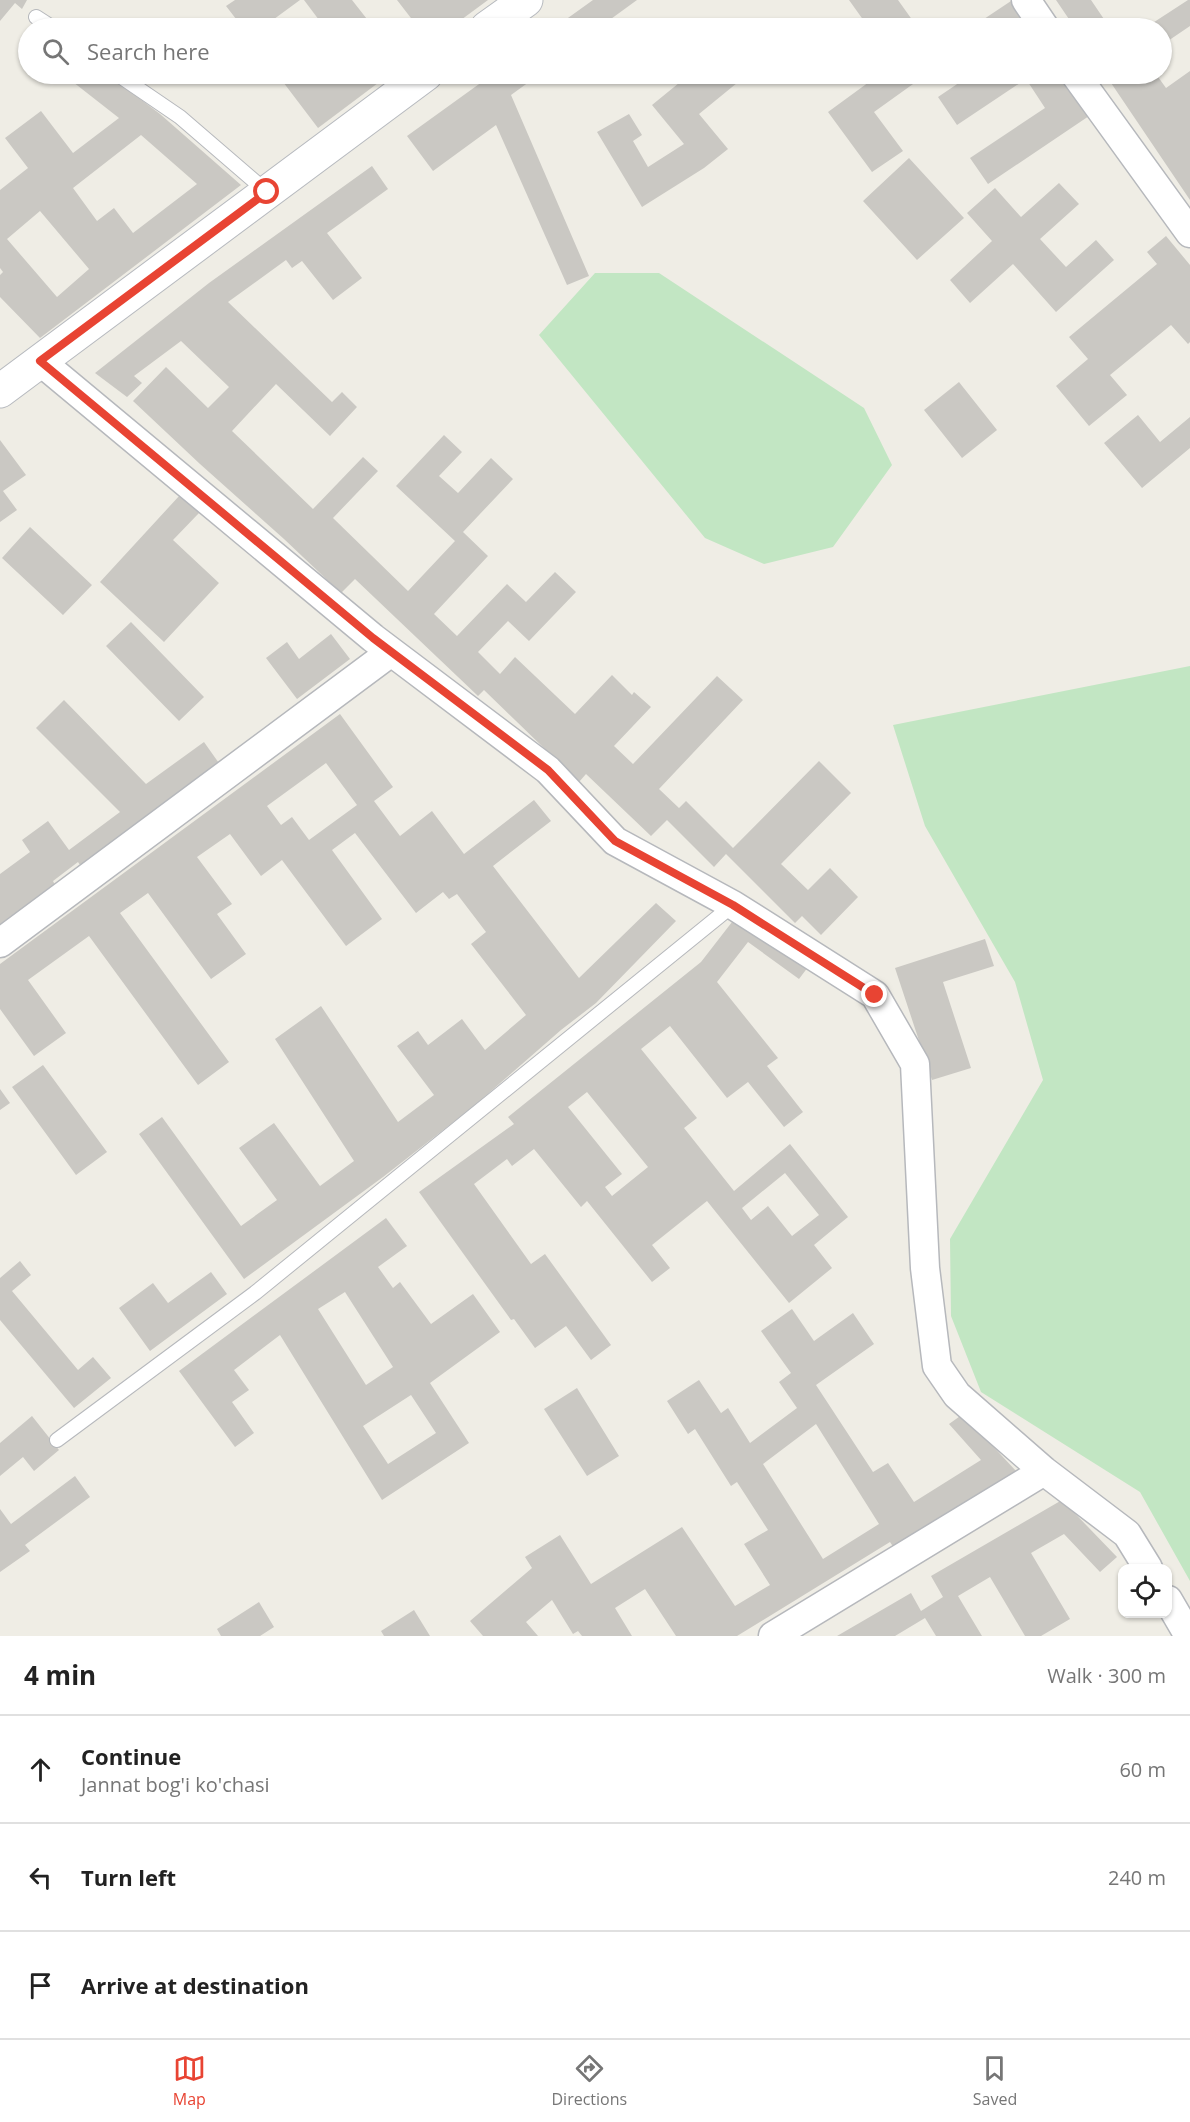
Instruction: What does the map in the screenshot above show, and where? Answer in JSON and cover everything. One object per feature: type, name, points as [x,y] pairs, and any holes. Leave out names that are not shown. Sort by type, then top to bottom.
[{"type":"street","points":[[501,18],[526,0]]},
{"type":"street","points":[[1026,0],[1038,18]]},
{"type":"street","points":[[0,391],[413,84]]},
{"type":"street","points":[[1082,84],[1190,233]]},
{"type":"street","points":[[40,361],[391,652],[548,770],[615,841],[733,905],[875,995],[915,1064],[925,1268],[937,1365],[957,1395],[1044,1472],[1127,1534],[1145,1564]]},
{"type":"street","points":[[0,943],[391,652]]},
{"type":"street","points":[[773,1636],[1044,1472]]},
{"type":"street","points":[[1172,1608],[1189,1636]]},
{"type":"lane","points":[[132,84],[180,117],[267,192]]},
{"type":"lane","points":[[57,1440],[255,1293],[733,905]]},
{"type":"green space","points":[[595,273],[659,273],[864,408],[892,465],[833,547],[764,564],[705,538],[539,335]]},
{"type":"green space","points":[[1190,666],[1190,1581],[1140,1492],[981,1392],[951,1316],[950,1239],[1043,1080],[1015,982],[925,826],[893,725]]},
{"type":"building","points":[[0,0],[27,0],[22,9],[15,3],[0,21]]},
{"type":"building","points":[[235,0],[300,0],[275,18],[235,18],[226,6]]},
{"type":"building","points":[[304,0],[352,0],[366,18],[318,18]]},
{"type":"building","points":[[397,0],[488,0],[464,18],[411,18]]},
{"type":"building","points":[[593,0],[637,0],[612,18],[568,18]]},
{"type":"building","points":[[849,0],[898,0],[911,18],[862,18]]},
{"type":"building","points":[[1056,0],[1091,0],[1103,18],[1068,18]]},
{"type":"building","points":[[1190,0],[1190,26],[1172,38],[1172,18],[1160,18]]},
{"type":"building","points":[[1011,1],[1023,18],[986,18]]},
{"type":"building","points":[[1190,71],[1190,200],[1112,84],[1163,84],[1166,88]]},
{"type":"building","points":[[76,84],[120,84],[160,114],[241,185],[40,338],[0,297],[0,275],[3,272],[0,268],[0,190],[28,168],[5,138],[41,111],[73,153],[119,118]],"holes":[[[141,135],[197,184],[133,233],[114,208],[97,221],[73,188]],[[40,211],[89,269],[57,297],[7,239]]]},
{"type":"building","points":[[285,84],[377,84],[318,128]]},
{"type":"building","points":[[479,84],[526,84],[511,95],[589,276],[567,285],[496,125],[433,171],[407,136]]},
{"type":"building","points":[[678,84],[736,84],[699,114],[728,149],[704,168],[642,207],[597,132],[629,114],[642,135],[633,141],[648,167],[684,144],[652,105]]},
{"type":"building","points":[[866,84],[913,84],[874,112],[903,151],[872,172],[828,112]]},
{"type":"building","points":[[957,84],[1018,84],[957,125],[938,97]]},
{"type":"building","points":[[1029,84],[1067,84],[1089,116],[988,184],[970,158],[1045,108]]},
{"type":"building","points":[[909,158],[964,218],[917,260],[863,201]]},
{"type":"building","points":[[372,166],[388,189],[327,233],[362,278],[333,300],[302,261],[292,268],[286,260],[228,302],[332,402],[342,392],[357,407],[330,436],[276,384],[232,431],[313,509],[363,457],[378,471],[333,518],[408,591],[455,541],[396,486],[444,435],[462,452],[439,476],[458,493],[491,458],[513,479],[463,532],[488,556],[434,614],[457,636],[507,584],[526,602],[555,572],[576,592],[529,641],[508,621],[478,652],[500,674],[515,657],[575,714],[612,675],[632,695],[634,692],[651,707],[614,746],[633,764],[717,676],[743,700],[659,789],[679,808],[686,801],[733,848],[819,761],[851,793],[781,864],[808,890],[830,868],[858,897],[821,935],[802,916],[795,923],[726,854],[714,867],[667,820],[651,836],[586,774],[579,782],[484,690],[478,696],[355,579],[341,593],[200,464],[133,401],[166,367],[208,408],[229,387],[181,341],[134,376],[142,383],[127,397],[95,373],[209,283]]},
{"type":"building","points":[[1059,183],[1079,204],[1040,239],[1066,267],[1096,240],[1114,260],[1056,312],[1013,264],[970,303],[950,280],[992,241],[967,213],[995,188],[1021,217]]},
{"type":"building","points":[[1166,236],[1190,265],[1190,342],[1188,344],[1171,325],[1110,375],[1127,395],[1089,426],[1056,386],[1088,359],[1069,337],[1157,264],[1147,252]]},
{"type":"building","points":[[959,382],[997,430],[962,458],[924,410]]},
{"type":"building","points":[[1138,415],[1160,442],[1190,417],[1190,448],[1142,488],[1104,443]]},
{"type":"building","points":[[0,440],[26,475],[3,491],[17,510],[0,522]]},
{"type":"building","points":[[180,495],[199,513],[173,540],[219,583],[164,642],[100,582]]},
{"type":"building","points":[[30,527],[92,585],[63,615],[2,558]]},
{"type":"building","points":[[131,622],[204,697],[179,721],[106,646]]},
{"type":"building","points":[[331,634],[350,659],[297,699],[266,658],[287,642],[299,659]]},
{"type":"building","points":[[64,700],[146,784],[204,742],[221,766],[82,868],[78,862],[53,881],[56,887],[0,929],[0,874],[30,852],[22,840],[48,821],[69,850],[120,812],[36,728]]},
{"type":"building","points":[[340,714],[393,787],[374,801],[400,836],[432,811],[464,854],[534,800],[551,821],[493,866],[579,978],[656,903],[676,921],[596,1003],[561,1030],[474,1106],[383,1177],[244,1279],[139,1134],[162,1117],[241,1226],[277,1200],[239,1148],[274,1123],[320,1186],[354,1161],[275,1039],[321,1006],[398,1122],[434,1095],[397,1046],[418,1031],[428,1045],[462,1019],[485,1050],[526,1015],[471,944],[486,932],[457,894],[449,899],[443,892],[416,913],[355,833],[332,850],[382,919],[346,946],[282,860],[261,876],[230,834],[197,857],[232,904],[217,914],[246,954],[211,979],[148,893],[120,913],[229,1062],[198,1085],[89,936],[28,980],[66,1033],[34,1056],[0,1009],[0,964]],"holes":[[[326,763],[357,805],[309,840],[292,817],[281,825],[267,806]]]},
{"type":"building","points":[[739,913],[808,967],[799,979],[748,942],[717,982],[778,1058],[767,1066],[803,1112],[784,1127],[748,1082],[727,1098],[670,1026],[641,1049],[697,1118],[684,1128],[734,1191],[790,1144],[848,1217],[814,1245],[832,1268],[789,1303],[707,1201],[652,1245],[670,1268],[652,1282],[587,1201],[581,1207],[534,1149],[512,1166],[507,1159],[474,1184],[531,1264],[545,1254],[611,1345],[591,1360],[566,1326],[535,1348],[514,1319],[511,1320],[419,1192],[514,1124],[508,1117],[701,962]],"holes":[[[587,1092],[648,1167],[612,1196],[605,1187],[622,1174],[568,1107]],[[785,1173],[819,1215],[792,1236],[768,1206],[751,1220],[742,1208]]]},
{"type":"building","points":[[985,939],[994,966],[943,982],[971,1068],[932,1080],[895,968]]},
{"type":"building","points":[[43,1065],[107,1152],[76,1175],[12,1087]]},
{"type":"building","points":[[0,1089],[10,1103],[0,1110]]},
{"type":"building","points":[[386,1218],[407,1246],[378,1267],[393,1288],[400,1282],[431,1324],[473,1294],[500,1332],[430,1383],[469,1443],[382,1500],[280,1335],[234,1370],[249,1390],[232,1402],[254,1433],[235,1447],[179,1371]],"holes":[[[345,1292],[393,1367],[366,1385],[318,1309]],[[411,1395],[436,1433],[388,1464],[363,1426]]]},
{"type":"building","points":[[20,1261],[31,1275],[12,1291],[78,1370],[93,1357],[111,1378],[74,1408],[0,1320],[0,1278]]},
{"type":"building","points":[[211,1272],[227,1294],[150,1351],[119,1308],[153,1283],[168,1303]]},
{"type":"building","points":[[792,1309],[814,1341],[853,1313],[874,1344],[816,1385],[873,1472],[888,1463],[914,1502],[981,1460],[949,1424],[963,1414],[1016,1471],[894,1548],[890,1542],[737,1636],[676,1636],[645,1589],[615,1608],[632,1636],[582,1636],[578,1631],[573,1634],[552,1600],[526,1622],[538,1636],[483,1636],[470,1621],[532,1568],[525,1557],[560,1535],[591,1584],[682,1527],[735,1606],[770,1585],[744,1544],[768,1530],[737,1482],[731,1486],[695,1429],[688,1434],[667,1401],[699,1380],[721,1413],[728,1408],[750,1443],[797,1408],[779,1382],[791,1373],[761,1331]],"holes":[[[816,1424],[879,1524],[823,1559],[763,1464]]]},
{"type":"building","points":[[577,1388],[619,1456],[587,1476],[544,1409]]},
{"type":"building","points":[[32,1416],[59,1450],[34,1471],[23,1457],[0,1476],[0,1443]]},
{"type":"building","points":[[75,1476],[90,1497],[25,1545],[30,1551],[0,1572],[0,1509],[11,1524]]},
{"type":"building","points":[[1062,1500],[1117,1557],[1100,1572],[1064,1534],[1031,1553],[1070,1619],[1041,1636],[1025,1636],[990,1577],[958,1596],[982,1636],[936,1636],[925,1618],[895,1636],[837,1636],[911,1593],[921,1611],[943,1597],[931,1576]]},
{"type":"building","points":[[259,1602],[274,1627],[260,1636],[221,1636],[217,1629]]},
{"type":"building","points":[[414,1610],[430,1636],[384,1636],[381,1631]]},
{"type":"route","points":[[267,192],[40,361],[373,638],[548,770],[615,841],[733,905],[875,995]]}]
